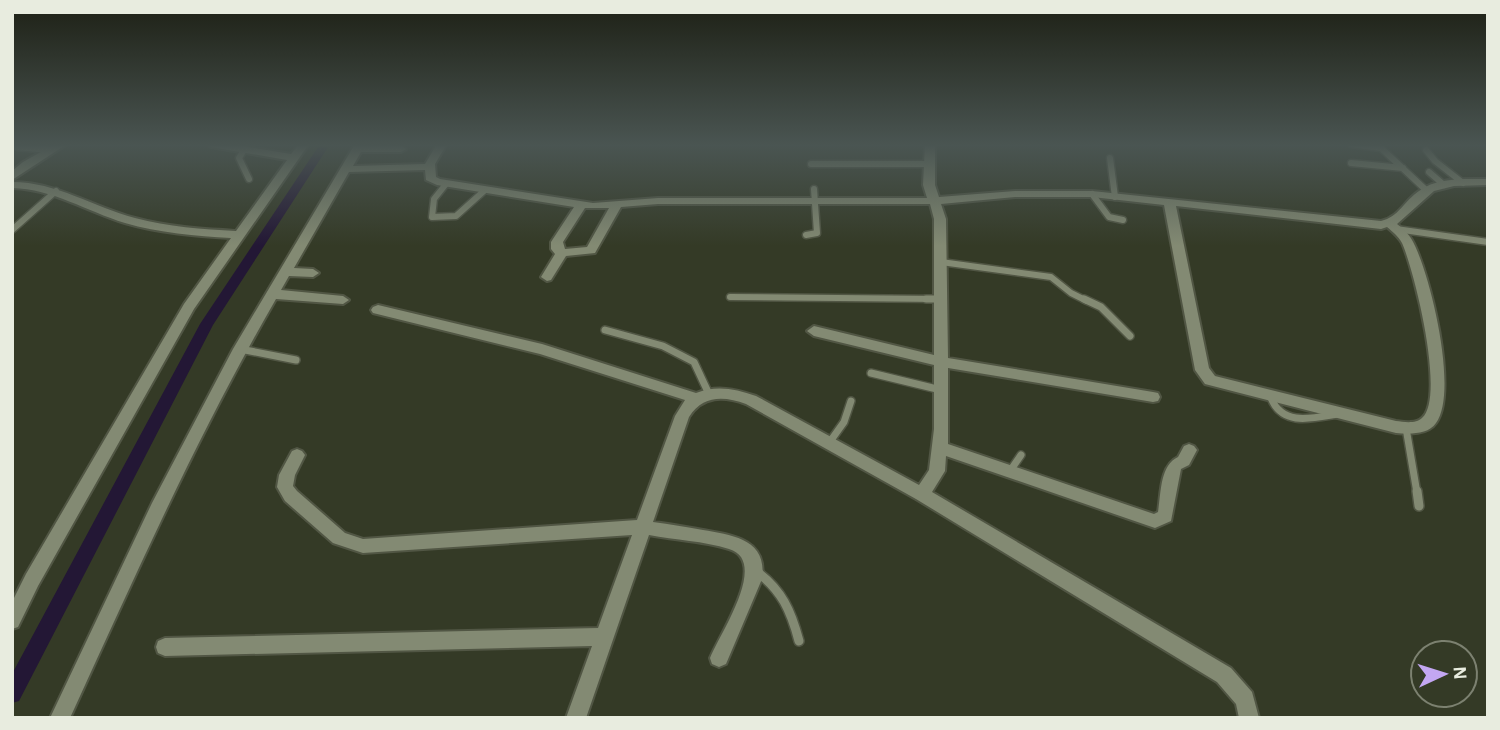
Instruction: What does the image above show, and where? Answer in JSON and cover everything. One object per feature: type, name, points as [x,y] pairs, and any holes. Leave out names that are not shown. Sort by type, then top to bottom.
[{"type":"street","points":[[12,621],[32,580],[189,307],[280,178]]},
{"type":"street","points":[[60,718],[158,508],[240,349],[339,178]]},
{"type":"street","points":[[430,178],[446,184],[581,205],[815,194],[935,201],[1015,194],[1092,194],[1362,225],[1393,226],[1427,191],[1444,185],[1488,182]]},
{"type":"street","points":[[922,494],[937,471],[941,448],[940,219],[929,178]]},
{"type":"street","points":[[12,185],[32,185],[57,191],[130,220],[184,231],[240,235]]},
{"type":"street","points":[[1169,202],[1205,376],[1217,384],[1406,428],[1425,425],[1433,417],[1437,403],[1437,368],[1432,328],[1420,280],[1408,244],[1393,226]]},
{"type":"street","points":[[581,205],[557,242],[557,249],[562,253],[591,250],[617,205]]},
{"type":"street","points":[[547,277],[562,253]]},
{"type":"street","points":[[284,272],[313,273]]},
{"type":"street","points":[[271,294],[343,300]]},
{"type":"street","points":[[378,310],[542,349],[702,395],[730,394],[751,400],[922,494],[1224,675],[1245,699],[1249,718]]},
{"type":"street","points":[[814,331],[942,362],[1153,397]]},
{"type":"street","points":[[576,718],[682,416],[702,395]]},
{"type":"street","points":[[941,448],[1155,521],[1165,516],[1173,469],[1184,461],[1189,450]]},
{"type":"street","points":[[297,454],[287,475],[285,487],[291,496],[339,538],[363,546],[643,527],[743,546],[750,554],[755,571],[719,658]]},
{"type":"street","points":[[165,647],[605,637]]},
{"type":"lane","points":[[1113,178],[1115,197]]},
{"type":"lane","points":[[1414,178],[1427,191]]},
{"type":"lane","points":[[1436,178],[1444,185]]},
{"type":"lane","points":[[1457,178],[1463,183]]},
{"type":"lane","points":[[446,184],[436,196],[430,211],[432,217],[446,219],[462,214],[485,190]]},
{"type":"lane","points":[[12,230],[57,191]]},
{"type":"lane","points":[[806,235],[817,233],[815,194]]},
{"type":"lane","points":[[1092,194],[1109,217],[1123,220]]},
{"type":"lane","points":[[1393,226],[1488,242]]},
{"type":"lane","points":[[941,261],[1051,277],[1071,293],[1094,302],[1130,336]]},
{"type":"lane","points":[[730,297],[940,299]]},
{"type":"lane","points":[[605,330],[663,346],[694,362],[702,395]]},
{"type":"lane","points":[[240,349],[296,360]]},
{"type":"lane","points":[[870,373],[942,390]]},
{"type":"lane","points":[[829,443],[844,422],[851,401]]},
{"type":"lane","points":[[1406,428],[1419,506]]},
{"type":"lane","points":[[1010,471],[1021,455]]},
{"type":"lane","points":[[755,571],[779,589],[788,603],[799,642]]},
{"type":"waterway","points":[[12,694],[207,324],[303,178]]}]
